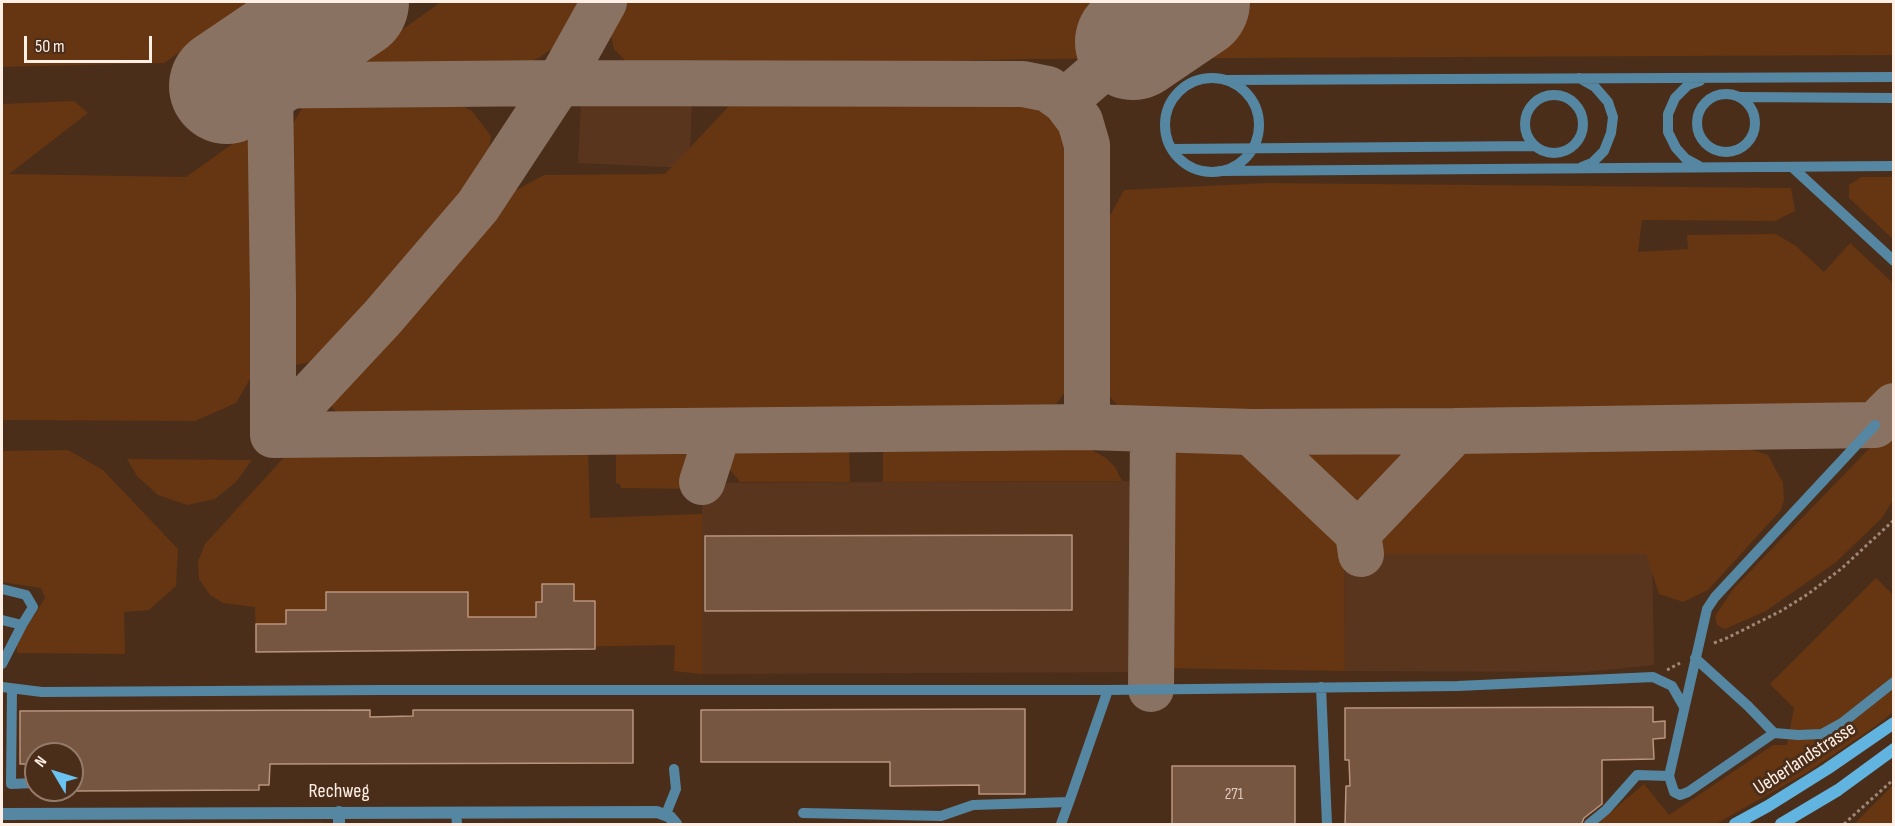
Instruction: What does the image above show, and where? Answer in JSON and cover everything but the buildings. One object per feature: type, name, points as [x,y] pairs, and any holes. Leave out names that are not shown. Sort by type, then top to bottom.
[{"type":"main road","name":"Ueberlandstrasse","points":[[1735,825],[1827,769],[1893,723]]},
{"type":"main road","name":"Ueberlandstrasse","points":[[1781,825],[1838,790],[1893,748]]},
{"type":"street","name":"Rechweg","points":[[2,814],[142,819],[456,818],[657,812],[672,820]]},
{"type":"lane","points":[[1740,97],[1754,112],[1754,133],[1749,142],[1731,152],[1711,149],[1698,134],[1696,123],[1701,106],[1715,95],[1754,77]]},
{"type":"lane","points":[[1893,77],[1226,80],[1210,78],[1194,81],[1181,89],[1171,100],[1166,115],[1165,130],[1177,157],[1190,166],[1204,171],[1893,166]]},
{"type":"lane","points":[[1526,78],[1568,98],[1582,114],[1583,124],[1582,134],[1569,149],[1527,169]]},
{"type":"lane","points":[[1578,78],[1595,87],[1608,102],[1613,117],[1611,133],[1604,151],[1592,163],[1579,168]]},
{"type":"lane","points":[[1701,167],[1686,159],[1676,148],[1668,132],[1668,114],[1675,98],[1688,85],[1708,78]]},
{"type":"lane","points":[[1219,171],[1233,166],[1246,157],[1252,148],[1258,130],[1258,114],[1251,99],[1240,87],[1226,80]]},
{"type":"lane","points":[[1723,93],[1740,97],[1893,98]]},
{"type":"lane","points":[[1559,153],[1549,153],[1535,146],[1526,135],[1524,124],[1529,108],[1543,96],[1560,95]]},
{"type":"lane","points":[[1172,149],[1535,146]]},
{"type":"lane","points":[[1721,152],[1748,167]]},
{"type":"lane","points":[[1792,166],[1893,261]]},
{"type":"lane","points":[[1875,425],[1715,597],[1707,609],[1669,776],[1674,792],[1680,795],[1688,792],[1774,733],[1822,734],[1842,723],[1893,682]]},
{"type":"lane","points":[[2,589],[26,595],[33,607],[2,664]]},
{"type":"lane","points":[[2,620],[22,625]]},
{"type":"lane","points":[[1696,654],[1774,733]]},
{"type":"lane","points":[[24,783],[11,784],[6,774],[7,688],[42,692],[1108,690],[1458,686],[1653,677],[1672,686],[1684,707]]},
{"type":"lane","points":[[1321,687],[1327,825]]},
{"type":"lane","points":[[1061,825],[1108,690]]},
{"type":"lane","points":[[672,820],[676,789],[674,769]]},
{"type":"lane","points":[[1588,825],[1606,810],[1637,775],[1669,776]]},
{"type":"lane","points":[[804,813],[941,816],[974,804],[1069,802]]},
{"type":"path","points":[[1653,677],[1781,611],[1808,594],[1841,569],[1893,520]]},
{"type":"path","points":[[1844,825],[1893,779]]},
{"type":"shaded area","points":[[2,2],[254,2],[164,63],[2,67]]},
{"type":"shaded area","points":[[441,2],[587,2],[569,36],[539,58],[506,70],[359,72],[351,66]]},
{"type":"shaded area","points":[[622,2],[1893,2],[1894,55],[1028,59],[642,69],[631,67],[614,49],[611,35],[612,24]]},
{"type":"shaded area","points":[[582,84],[693,84],[689,168],[578,163]]},
{"type":"shaded area","points":[[335,96],[450,100],[472,111],[491,136],[487,166],[422,256],[321,359],[297,365],[285,353],[284,138],[303,107]]},
{"type":"shaded area","points":[[1015,98],[1056,120],[1075,157],[1074,379],[1057,403],[1018,416],[349,422],[332,408],[334,381],[404,311],[502,198],[544,175],[665,174],[729,106]]},
{"type":"shaded area","points":[[74,101],[88,113],[9,174],[186,177],[238,140],[254,142],[258,365],[236,403],[195,421],[2,420],[2,104]]},
{"type":"shaded area","points":[[1861,177],[1893,177],[1893,239],[1849,198],[1849,185]]},
{"type":"shaded area","points":[[1267,183],[1791,188],[1795,211],[1775,221],[1642,220],[1638,252],[1688,249],[1687,235],[1776,234],[1796,246],[1824,272],[1850,243],[1893,283],[1893,386],[1851,408],[1814,417],[1148,418],[1122,410],[1110,397],[1103,382],[1101,312],[1102,230],[1124,190]]},
{"type":"shaded area","points":[[1893,424],[1893,500],[1882,518],[1836,562],[1766,611],[1725,629],[1717,625],[1715,616],[1734,588]]},
{"type":"shaded area","points":[[1725,441],[1768,455],[1783,483],[1784,500],[1781,510],[1708,590],[1683,602],[1659,594],[1646,554],[1344,554],[1345,671],[1157,668],[1158,477],[1173,454],[1196,447],[1237,445]]},
{"type":"shaded area","points":[[883,443],[1082,445],[1106,458],[1115,467],[1122,481],[883,482]]},
{"type":"shaded area","points":[[745,445],[849,446],[850,482],[740,482],[727,466],[729,456]]},
{"type":"shaded area","points":[[620,447],[678,448],[694,457],[700,466],[702,482],[697,482],[696,489],[621,488],[620,484],[616,483],[616,453],[620,453]]},
{"type":"shaded area","points":[[588,448],[590,518],[702,514],[702,674],[674,671],[675,645],[256,652],[255,607],[223,603],[210,595],[199,579],[198,561],[205,544],[287,454]]},
{"type":"shaded area","points":[[68,450],[103,470],[178,549],[176,586],[149,610],[124,612],[125,654],[17,653],[17,642],[45,598],[41,588],[2,582],[2,451]]},
{"type":"shaded area","points":[[127,459],[252,460],[236,482],[215,499],[187,505],[158,495],[137,476]]},
{"type":"shaded area","points":[[1152,481],[1152,672],[702,674],[702,483]]},
{"type":"shaded area","points":[[1652,552],[1654,665],[1585,672],[1345,671],[1344,554]]},
{"type":"shaded area","points":[[1876,578],[1893,595],[1893,712],[1806,773],[1716,824],[1597,824],[1644,784],[1669,815],[1773,745],[1787,745],[1794,708],[1770,684]]},
{"type":"shaded area","points":[[1893,785],[1893,824],[1854,824]]},
{"type":"shaded area","points":[[200,822],[323,822],[324,824],[200,824]]},
{"type":"taxiway","points":[[273,435],[383,317],[478,206],[559,83],[604,2]]},
{"type":"taxiway","points":[[1065,101],[1133,42]]},
{"type":"taxiway","points":[[227,86],[559,83],[1023,84],[1048,89],[1065,101],[1080,121],[1087,145],[1087,427]]},
{"type":"taxiway","points":[[270,86],[273,435]]},
{"type":"taxiway","points":[[273,435],[1087,427],[1251,432],[1455,431],[1875,425],[1894,406]]},
{"type":"taxiway","points":[[1151,689],[1153,429]]},
{"type":"taxiway","points":[[1361,554],[1358,533],[1455,431]]},
{"type":"taxiway","points":[[702,482],[718,432]]},
{"type":"taxiway","points":[[1251,432],[1358,533]]},
{"type":"runway","points":[[227,86],[351,2]]},
{"type":"runway","points":[[1133,42],[1192,2]]}]
